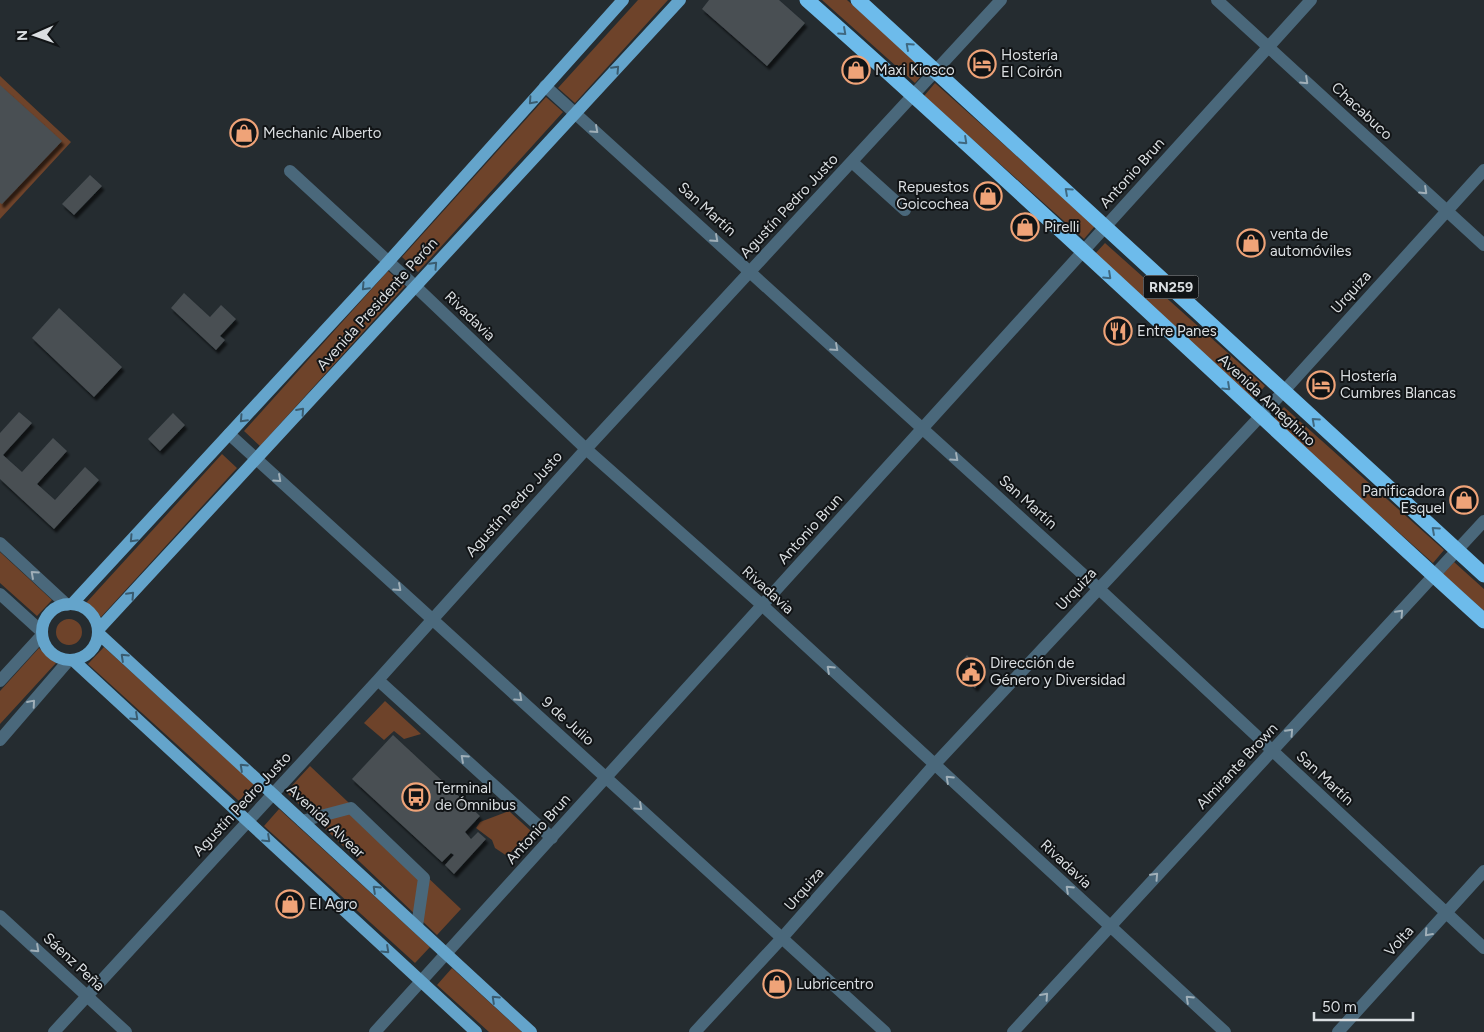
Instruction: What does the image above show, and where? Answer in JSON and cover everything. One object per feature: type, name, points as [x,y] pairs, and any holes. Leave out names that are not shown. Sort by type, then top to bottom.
[{"type":"highway","name":"Avenida Ameghino","points":[[807,0],[914,96],[1259,416],[1484,621]]},
{"type":"highway","name":"Avenida Ameghino","points":[[858,0],[1484,575]]},
{"type":"main road","name":"Avenida Presidente Perón","points":[[70,604],[389,261],[623,0]]},
{"type":"main road","name":"Avenida Presidente Perón","points":[[98,632],[680,0]]},
{"type":"main road","points":[[71,660],[89,653],[96,642],[98,632],[91,614],[86,609],[70,604],[56,608],[46,618],[42,633],[50,652],[56,657],[71,660],[476,1032]]},
{"type":"main road","name":"Avenida Alvear","points":[[98,632],[531,1032]]},
{"type":"street","name":"Agustín Pedro Justo","points":[[54,1032],[378,680],[586,449],[1001,0]]},
{"type":"street","name":"Chacabuco","points":[[1217,0],[1484,246]]},
{"type":"street","name":"Antonio Brun","points":[[375,1032],[1311,0]]},
{"type":"street","name":"San Martín","points":[[545,86],[1098,588],[1484,948]]},
{"type":"street","points":[[852,162],[905,210]]},
{"type":"street","name":"Urquiza","points":[[694,1032],[782,938],[934,765],[1283,392],[1484,170]]},
{"type":"street","name":"Rivadavia","points":[[290,171],[389,261],[586,449],[762,605],[1225,1032]]},
{"type":"street","name":"9 de Julio","points":[[229,434],[885,1032]]},
{"type":"street","name":"Almirante Brown","points":[[1013,1032],[1484,521]]},
{"type":"street","points":[[0,543],[70,604]]},
{"type":"street","points":[[0,594],[42,633],[0,681]]},
{"type":"street","points":[[0,740],[71,660]]},
{"type":"street","points":[[378,680],[552,838]]},
{"type":"street","points":[[302,821],[351,808],[424,878],[417,926]]},
{"type":"street","name":"Volta","points":[[1338,1032],[1484,871]]},
{"type":"street","name":"Sáenz Peña","points":[[0,916],[126,1032]]},
{"type":"shaded area","points":[[638,0],[668,0],[575,103],[558,88]]},
{"type":"shaded area","points":[[822,0],[847,0],[926,70],[915,83]]},
{"type":"shaded area","points":[[0,76],[71,142],[0,219]]},
{"type":"shaded area","points":[[935,83],[1095,226],[1084,239],[924,96]]},
{"type":"shaded area","points":[[546,97],[563,112],[418,272],[402,257]]},
{"type":"shaded area","points":[[1105,243],[1265,386],[1254,399],[1094,255]]},
{"type":"shaded area","points":[[388,271],[405,286],[260,446],[244,431]]},
{"type":"shaded area","points":[[1284,407],[1444,550],[1433,563],[1273,420]]},
{"type":"shaded area","points":[[222,454],[237,468],[101,617],[86,603]]},
{"type":"shaded area","points":[[0,552],[52,600],[37,616],[0,583]]},
{"type":"shaded area","points":[[1454,562],[1484,589],[1484,611],[1443,574]]},
{"type":"shaded area","points":[[69,619],[78,623],[82,632],[78,641],[69,645],[60,641],[56,632],[60,623]]},
{"type":"shaded area","points":[[104,647],[254,784],[239,801],[88,664]]},
{"type":"shaded area","points":[[39,648],[56,663],[0,724],[0,691]]},
{"type":"shaded area","points":[[385,701],[421,734],[404,739],[394,731],[384,740],[364,723]]},
{"type":"shaded area","points":[[310,766],[461,909],[437,935],[286,792]]},
{"type":"shaded area","points":[[279,809],[430,947],[415,963],[264,826]]},
{"type":"shaded area","points":[[509,811],[531,831],[507,856],[495,848],[492,840],[476,828],[480,822]]},
{"type":"shaded area","points":[[452,968],[522,1032],[489,1032],[437,985]]},
{"type":"building","points":[[709,0],[779,0],[805,23],[767,66],[702,9]]},
{"type":"building","points":[[0,85],[62,141],[2,204],[0,203]]},
{"type":"building","points":[[90,175],[102,186],[74,215],[62,204]]},
{"type":"building","points":[[184,293],[210,317],[221,305],[236,319],[220,336],[225,340],[216,350],[171,308]]},
{"type":"building","points":[[59,308],[122,367],[94,397],[32,338]]},
{"type":"building","points":[[19,412],[32,423],[3,455],[22,472],[53,438],[67,451],[37,484],[55,500],[85,467],[99,480],[54,529],[0,479],[0,433]]},
{"type":"building","points":[[173,413],[185,425],[160,451],[148,439]]},
{"type":"building","name":"Dirección de Género y Diversidad","points":[[967,655],[984,676],[975,688],[957,668]]},
{"type":"building","name":"Terminal de Ómnibus","points":[[393,735],[480,816],[465,832],[471,839],[478,832],[486,839],[454,874],[445,865],[454,855],[451,853],[442,862],[352,779]]},
{"type":"place","name":"Hostería El Coirón","points":[[982,64]]},
{"type":"place","name":"Maxi Kiosco","points":[[856,70]]},
{"type":"place","name":"Mechanic Alberto","points":[[244,133]]},
{"type":"place","name":"Repuestos Goicochea","points":[[988,196]]},
{"type":"place","name":"Pirelli","points":[[1025,227]]},
{"type":"place","name":"venta de automóviles","points":[[1251,243]]},
{"type":"place","name":"Entre Panes","points":[[1118,331]]},
{"type":"place","name":"Hostería Cumbres Blancas","points":[[1321,385]]},
{"type":"place","name":"Panificadora Esquel","points":[[1464,500]]},
{"type":"place","name":"Dirección de Género y Diversidad","points":[[971,672]]},
{"type":"place","name":"Terminal de Ómnibus","points":[[416,797]]},
{"type":"place","name":"El Agro","points":[[290,904]]},
{"type":"place","name":"Lubricentro","points":[[777,984]]}]
